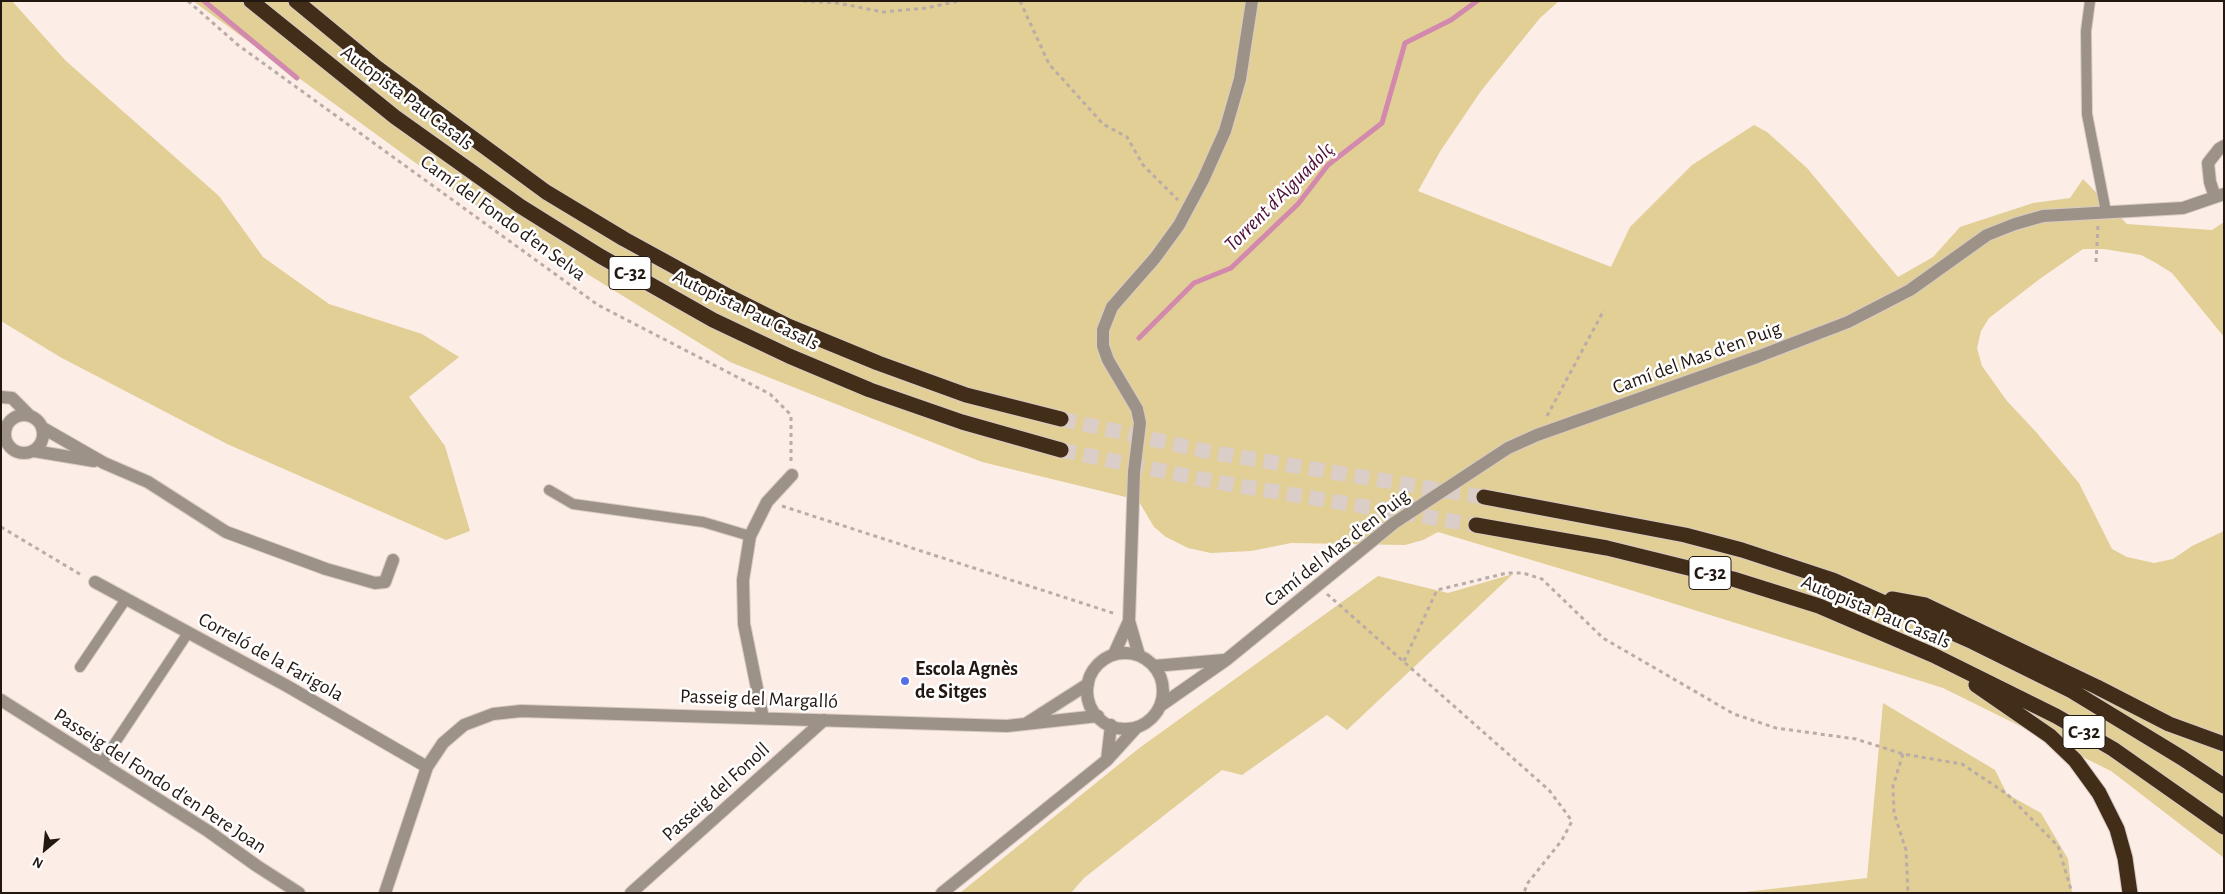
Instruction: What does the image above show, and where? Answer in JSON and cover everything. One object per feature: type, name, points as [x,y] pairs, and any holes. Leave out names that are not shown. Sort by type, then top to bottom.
[{"type":"highway","name":"Autopista Pau Casals","points":[[251,1],[395,117],[520,206],[600,256],[712,320],[788,356],[870,390],[962,422],[1062,450]]},
{"type":"highway","name":"Autopista Pau Casals","points":[[296,1],[376,67],[546,192],[624,239],[730,298],[788,326],[878,363],[966,395],[1061,419]]},
{"type":"highway","name":"Autopista Pau Casals","points":[[1484,497],[1685,535],[1795,567],[1866,593],[2072,691],[2224,786]]},
{"type":"highway","name":"Autopista Pau Casals","points":[[1476,525],[1607,548],[1733,578],[1819,606],[1933,656],[2056,716],[2105,744],[2224,827]]},
{"type":"highway","points":[[1866,593],[1925,605],[2170,724],[2224,744]]},
{"type":"highway","points":[[1933,656],[2050,736],[2076,760],[2100,793],[2117,829],[2125,858],[2130,893]]},
{"type":"street","points":[[1139,655],[1129,622],[1136,443],[1140,423],[1137,409],[1108,360],[1103,346],[1103,330],[1112,307],[1155,258],[1179,225],[1203,180],[1225,131],[1240,79],[1252,1]]},
{"type":"street","points":[[2220,196],[2210,182],[2208,163],[2219,148],[2224,146]]},
{"type":"street","name":"Camí del Mas d'en Puig","points":[[1160,706],[1226,660],[1394,523],[1508,448],[1537,435],[1757,357],[1848,322],[1910,290],[1987,235],[2015,224],[2044,216],[2183,208],[2220,196]]},
{"type":"street","points":[[18,452],[8,445],[4,431],[4,404],[1,398],[12,398],[29,415],[38,420],[43,428],[44,437],[34,451]]},
{"type":"street","points":[[4,431],[11,419],[20,414],[29,415]]},
{"type":"street","points":[[43,428],[104,463],[148,482],[226,532],[326,569],[375,583],[385,582],[393,560]]},
{"type":"street","points":[[1,449],[18,452],[34,451],[104,463]]},
{"type":"street","points":[[763,718],[744,624],[743,580],[750,536],[767,502],[792,475]]},
{"type":"street","name":"Correló de la Farigola","points":[[95,582],[427,767]]},
{"type":"street","points":[[1114,654],[1129,622]]},
{"type":"street","points":[[1129,653],[1139,655],[1154,666],[1160,675],[1163,685],[1160,706],[1151,719],[1137,726],[1121,728],[1110,726],[1098,716],[1089,703],[1088,684],[1096,667],[1102,660],[1114,654],[1129,653]]},
{"type":"street","points":[[1154,666],[1226,660]]},
{"type":"street","points":[[1024,725],[1088,684]]},
{"type":"street","name":"Passeig del Fondo d'en Pere Joan","points":[[1,700],[208,831],[299,893]]},
{"type":"street","name":"Passeig del Margalló","points":[[385,893],[418,789],[427,767],[443,743],[464,725],[493,714],[522,711],[1024,725],[1098,716]]},
{"type":"street","name":"Passeig del Fonoll","points":[[631,893],[824,720]]},
{"type":"street","points":[[1107,760],[1110,726]]},
{"type":"street","points":[[942,893],[1107,760],[1137,726]]},
{"type":"lane","points":[[2090,1],[2086,31],[2087,114],[2102,212]]},
{"type":"lane","points":[[549,490],[573,504],[703,522],[750,536]]},
{"type":"lane","points":[[80,667],[126,599]]},
{"type":"lane","points":[[101,764],[188,633]]},
{"type":"path","name":"Camí del Fondo d'en Selva","points":[[188,1],[238,45],[598,305],[770,394],[791,415],[792,475]]},
{"type":"path","points":[[802,1],[838,3],[883,12],[926,8],[959,1]]},
{"type":"path","points":[[1020,1],[1049,64],[1103,124],[1127,137],[1143,165],[1180,203],[1179,225]]},
{"type":"path","points":[[2096,262],[2102,212]]},
{"type":"path","points":[[1537,435],[1604,310]]},
{"type":"path","points":[[767,502],[1111,611],[1129,622]]},
{"type":"path","points":[[1,527],[95,582]]},
{"type":"path","points":[[1404,661],[1437,590],[1507,574],[1523,573],[1542,579],[1603,638],[1734,714],[1776,728],[1856,739],[1903,754],[1962,764],[2007,794],[2058,846],[2072,893]]},
{"type":"path","points":[[1318,585],[1548,790],[1572,821],[1562,840],[1527,884],[1524,893]]},
{"type":"path","points":[[1903,754],[1893,786],[1894,813],[1906,850],[1908,893]]},
{"type":"shaded area","points":[[1,1],[12,1],[66,61],[219,196],[263,257],[329,304],[422,334],[459,357],[409,397],[445,446],[470,531],[446,540],[227,444],[60,357],[1,321]]},
{"type":"shaded area","points":[[193,1],[1559,1],[1540,18],[1481,91],[1441,150],[1418,191],[1611,267],[1630,227],[1692,165],[1754,125],[1767,132],[1807,168],[1898,277],[1933,257],[1960,227],[2033,203],[2070,198],[2083,179],[2127,224],[2212,230],[2224,222],[2224,337],[2172,273],[2156,263],[2141,255],[2104,249],[2083,249],[1989,318],[1981,331],[1977,348],[1982,366],[2007,401],[2079,483],[2112,549],[2127,557],[2154,563],[2173,559],[2192,546],[2224,531],[2224,858],[2111,771],[1943,688],[1605,582],[1438,532],[1423,540],[1405,545],[1291,543],[1251,551],[1211,553],[1188,548],[1166,537],[1154,527],[1138,500],[982,462],[730,362],[461,196]]},
{"type":"shaded area","points":[[1513,574],[1347,730],[1327,715],[1242,775],[1222,770],[1084,878],[1071,893],[960,893],[1138,749],[1378,576],[1448,593]]},
{"type":"shaded area","points":[[1883,703],[1995,770],[2007,794],[2041,813],[2068,859],[2072,893],[1736,893],[1867,878]]},
{"type":"waterway","points":[[204,1],[297,78]]},
{"type":"waterway","name":"Torrent d'Aiguadolç","points":[[1139,338],[1194,283],[1231,268],[1298,204],[1328,165],[1382,123],[1405,43],[1451,20],[1477,1]]},
{"type":"tunnel","points":[[1061,419],[1210,452],[1484,497]]},
{"type":"tunnel","points":[[1061,450],[1211,481],[1476,525]]},
{"type":"place","name":"Escola Agnès de Sitges","points":[[905,681]]}]
